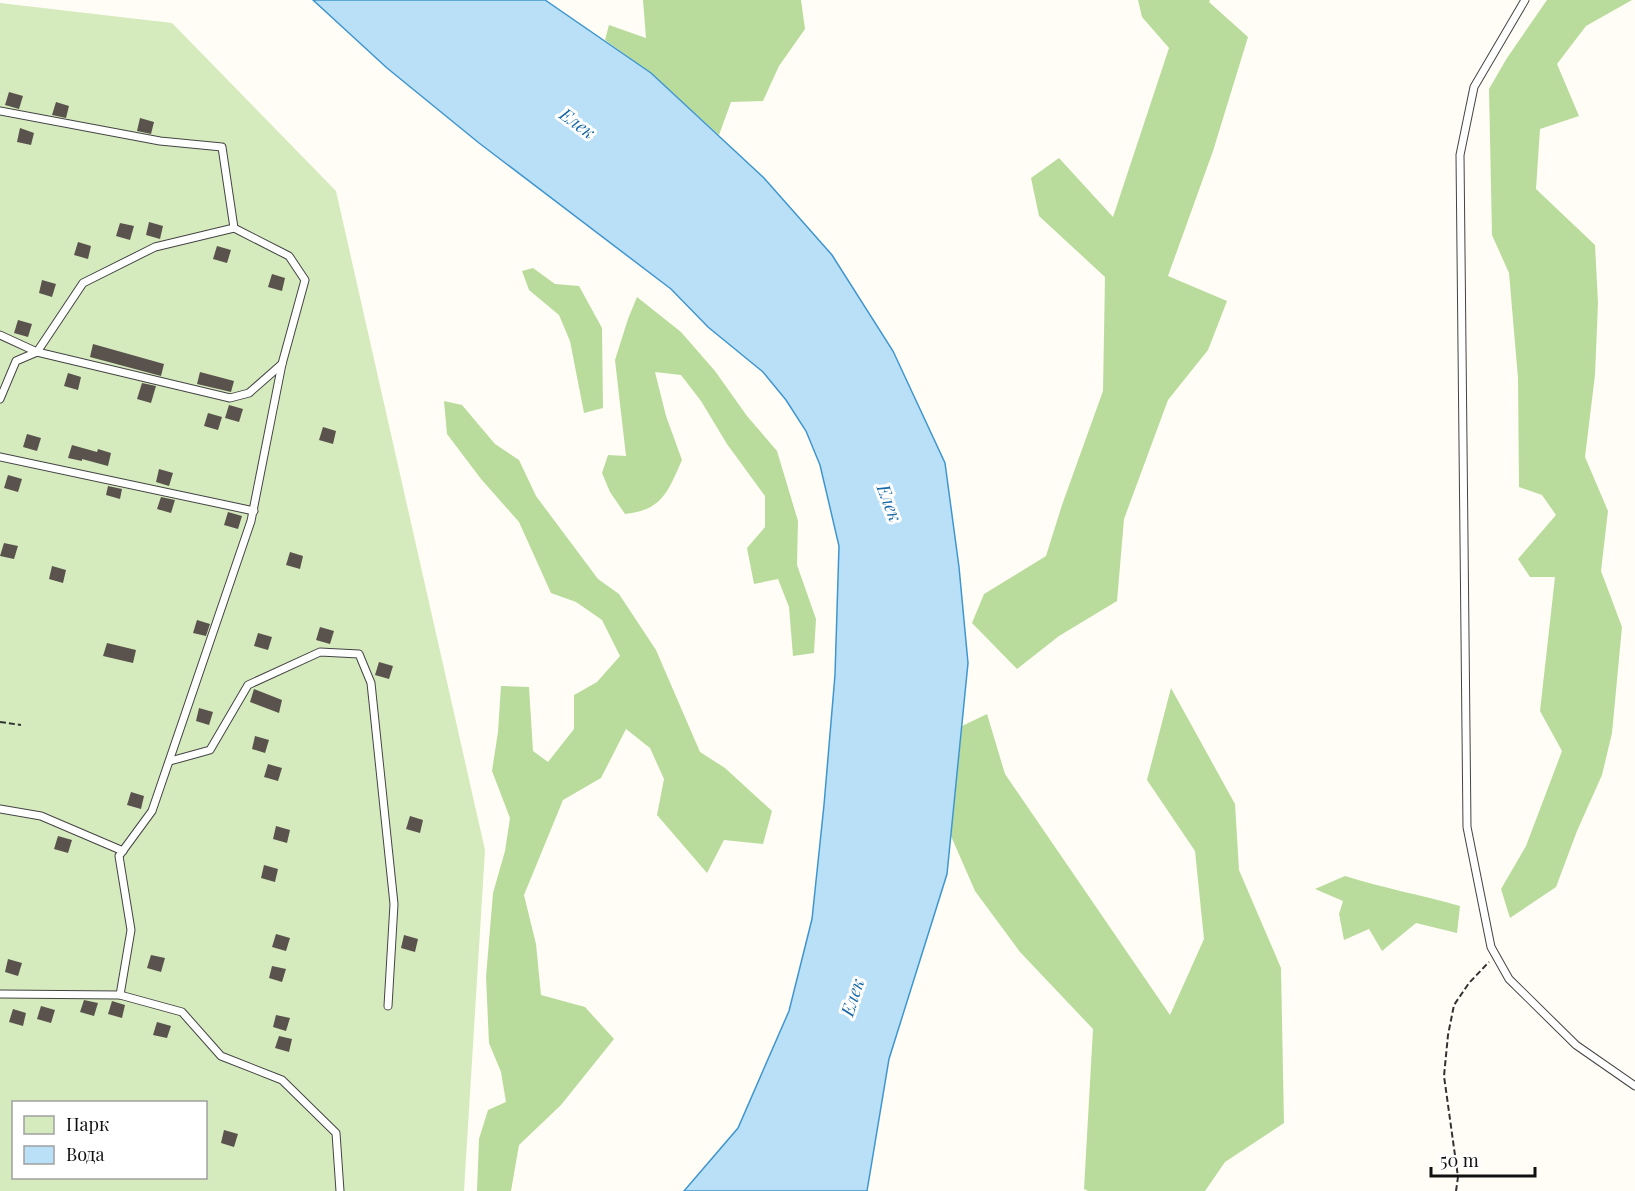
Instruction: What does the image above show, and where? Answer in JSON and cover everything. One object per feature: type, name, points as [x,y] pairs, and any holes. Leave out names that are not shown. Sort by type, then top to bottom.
[{"type":"lane","points":[[1525,0],[1474,87],[1460,155],[1467,827],[1491,947],[1509,979],[1576,1045],[1635,1086]]},
{"type":"lane","points":[[0,111],[160,141],[222,147],[234,228]]},
{"type":"lane","points":[[0,399],[16,361],[37,352],[83,283],[155,247],[234,228],[289,256],[305,280],[282,364],[254,511],[152,811],[119,856],[131,930],[120,995]]},
{"type":"lane","points":[[0,335],[37,352],[230,398],[249,393],[282,364]]},
{"type":"lane","points":[[0,457],[254,511]]},
{"type":"lane","points":[[170,761],[210,750],[248,685],[320,652],[359,654],[371,683],[394,904],[388,1006]]},
{"type":"lane","points":[[0,809],[40,816],[123,851]]},
{"type":"lane","points":[[0,993],[120,995],[182,1012],[221,1056],[282,1080],[336,1133],[340,1191]]},
{"type":"path","points":[[0,722],[21,725]]},
{"type":"path","points":[[1456,1191],[1458,1178],[1444,1076],[1448,1035],[1454,1005],[1469,983],[1496,956]]},
{"type":"green space","points":[[643,0],[801,0],[805,29],[779,66],[763,101],[731,102],[719,135],[651,73],[605,40],[609,25],[646,38]]},
{"type":"green space","points":[[1138,0],[1210,0],[1209,2],[1248,37],[1213,151],[1168,276],[1227,301],[1208,350],[1168,400],[1124,519],[1117,601],[1059,636],[1017,669],[972,623],[984,594],[1046,556],[1103,391],[1105,277],[1039,216],[1031,178],[1059,158],[1113,217],[1169,48],[1142,17]]},
{"type":"green space","points":[[1547,0],[1632,0],[1586,26],[1557,64],[1579,116],[1540,129],[1536,189],[1595,245],[1598,303],[1595,375],[1585,457],[1608,511],[1601,571],[1622,627],[1612,733],[1602,775],[1577,831],[1556,887],[1510,918],[1501,889],[1526,846],[1562,751],[1540,711],[1555,577],[1530,577],[1518,559],[1556,515],[1542,495],[1519,487],[1518,378],[1509,273],[1492,235],[1489,89],[1507,58]]},
{"type":"green space","points":[[0,3],[172,23],[336,191],[485,850],[464,1191],[0,1191]]},
{"type":"green space","points":[[533,268],[555,284],[579,286],[602,328],[603,408],[584,413],[570,341],[559,315],[529,290],[522,271]]},
{"type":"green space","points":[[637,297],[681,332],[715,371],[747,416],[777,451],[798,521],[797,565],[816,619],[814,653],[793,656],[789,607],[778,579],[754,584],[747,548],[765,527],[765,496],[681,375],[655,372],[666,416],[682,460],[668,490],[648,508],[625,514],[610,492],[602,473],[608,455],[626,456],[615,360]]},
{"type":"green space","points":[[444,401],[462,405],[495,444],[519,460],[536,496],[598,579],[619,594],[656,650],[700,752],[725,768],[772,811],[763,844],[724,840],[707,873],[657,815],[664,779],[650,748],[626,729],[601,778],[563,800],[524,895],[536,944],[541,995],[585,1007],[614,1039],[561,1105],[519,1145],[511,1191],[477,1191],[479,1139],[488,1110],[506,1102],[501,1072],[489,1043],[486,977],[493,893],[505,851],[510,818],[492,771],[498,732],[501,686],[529,687],[533,751],[548,762],[574,729],[574,695],[597,682],[620,656],[602,620],[576,602],[551,593],[519,522],[481,479],[447,434]]},
{"type":"green space","points":[[1171,688],[1235,804],[1239,870],[1281,968],[1284,1123],[1225,1162],[1205,1191],[1088,1191],[1084,1189],[1093,1029],[1020,952],[975,891],[951,836],[962,726],[987,714],[1005,774],[1170,1015],[1204,939],[1195,851],[1147,780]]},
{"type":"green space","points":[[1345,876],[1460,906],[1457,933],[1416,923],[1382,951],[1369,929],[1344,940],[1339,914],[1343,901],[1315,889]]},
{"type":"water","name":"Елек","points":[[313,0],[545,0],[651,73],[764,178],[832,255],[893,351],[945,463],[959,567],[968,663],[947,874],[889,1059],[867,1191],[684,1191],[738,1128],[789,1011],[812,919],[835,675],[839,546],[820,465],[806,431],[786,400],[763,372],[708,327],[671,289],[479,143],[387,68]]},
{"type":"building","points":[[9,92],[23,96],[19,109],[5,105]]},
{"type":"building","points":[[56,102],[69,106],[66,118],[52,115]]},
{"type":"building","points":[[140,118],[154,122],[151,134],[137,131]]},
{"type":"building","points":[[20,128],[34,133],[31,145],[17,142]]},
{"type":"building","points":[[149,222],[163,226],[160,239],[146,235]]},
{"type":"building","points":[[120,223],[134,226],[130,240],[116,236]]},
{"type":"building","points":[[78,242],[91,246],[88,259],[74,255]]},
{"type":"building","points":[[217,246],[231,250],[227,263],[213,259]]},
{"type":"building","points":[[272,274],[285,278],[282,291],[268,287]]},
{"type":"building","points":[[42,280],[56,284],[52,297],[39,293]]},
{"type":"building","points":[[18,320],[32,324],[28,337],[14,333]]},
{"type":"building","points":[[93,344],[164,364],[161,376],[90,357]]},
{"type":"building","points":[[200,372],[234,381],[231,392],[197,384]]},
{"type":"building","points":[[68,373],[81,377],[78,390],[64,386]]},
{"type":"building","points":[[142,383],[156,386],[151,403],[137,399]]},
{"type":"building","points":[[229,405],[243,409],[239,422],[225,418]]},
{"type":"building","points":[[208,413],[222,417],[218,430],[204,426]]},
{"type":"building","points":[[323,427],[336,431],[333,444],[319,440]]},
{"type":"building","points":[[27,434],[41,438],[37,451],[23,447]]},
{"type":"building","points":[[72,445],[97,452],[98,449],[111,453],[108,466],[68,458]]},
{"type":"building","points":[[159,469],[173,473],[169,486],[156,482]]},
{"type":"building","points":[[8,475],[22,479],[18,492],[4,488]]},
{"type":"building","points":[[108,486],[122,489],[120,499],[106,495]]},
{"type":"building","points":[[161,497],[175,500],[171,513],[157,509]]},
{"type":"building","points":[[228,512],[242,516],[238,529],[224,525]]},
{"type":"building","points":[[4,543],[18,546],[14,559],[0,556]]},
{"type":"building","points":[[290,552],[303,556],[300,569],[286,565]]},
{"type":"building","points":[[52,566],[66,570],[63,583],[49,579]]},
{"type":"building","points":[[197,620],[210,624],[206,636],[193,633]]},
{"type":"building","points":[[320,627],[334,631],[330,644],[316,640]]},
{"type":"building","points":[[258,633],[272,637],[268,650],[254,646]]},
{"type":"building","points":[[107,643],[136,650],[133,663],[103,656]]},
{"type":"building","points":[[379,662],[393,666],[389,679],[375,675]]},
{"type":"building","points":[[254,689],[282,700],[279,713],[250,702]]},
{"type":"building","points":[[199,708],[213,712],[209,725],[196,721]]},
{"type":"building","points":[[255,736],[269,740],[265,753],[252,749]]},
{"type":"building","points":[[268,764],[282,768],[278,781],[264,777]]},
{"type":"building","points":[[131,792],[144,796],[141,809],[127,805]]},
{"type":"building","points":[[410,816],[423,820],[420,833],[406,829]]},
{"type":"building","points":[[276,826],[290,830],[287,843],[273,839]]},
{"type":"building","points":[[58,836],[72,840],[68,853],[54,849]]},
{"type":"building","points":[[264,865],[278,869],[275,882],[261,878]]},
{"type":"building","points":[[276,934],[290,938],[286,951],[272,947]]},
{"type":"building","points":[[404,935],[418,939],[415,952],[401,948]]},
{"type":"building","points":[[151,955],[165,958],[161,972],[147,968]]},
{"type":"building","points":[[8,959],[22,963],[18,976],[5,972]]},
{"type":"building","points":[[272,966],[286,969],[282,982],[269,978]]},
{"type":"building","points":[[84,1000],[98,1003],[94,1016],[80,1012]]},
{"type":"building","points":[[112,1001],[125,1005],[122,1018],[108,1014]]},
{"type":"building","points":[[41,1006],[55,1010],[51,1023],[37,1019]]},
{"type":"building","points":[[13,1009],[26,1013],[23,1026],[9,1022]]},
{"type":"building","points":[[276,1015],[290,1018],[286,1031],[273,1027]]},
{"type":"building","points":[[157,1022],[171,1026],[167,1038],[153,1035]]},
{"type":"building","points":[[279,1036],[292,1039],[289,1052],[275,1048]]},
{"type":"building","points":[[224,1130],[238,1134],[234,1147],[221,1143]]}]
